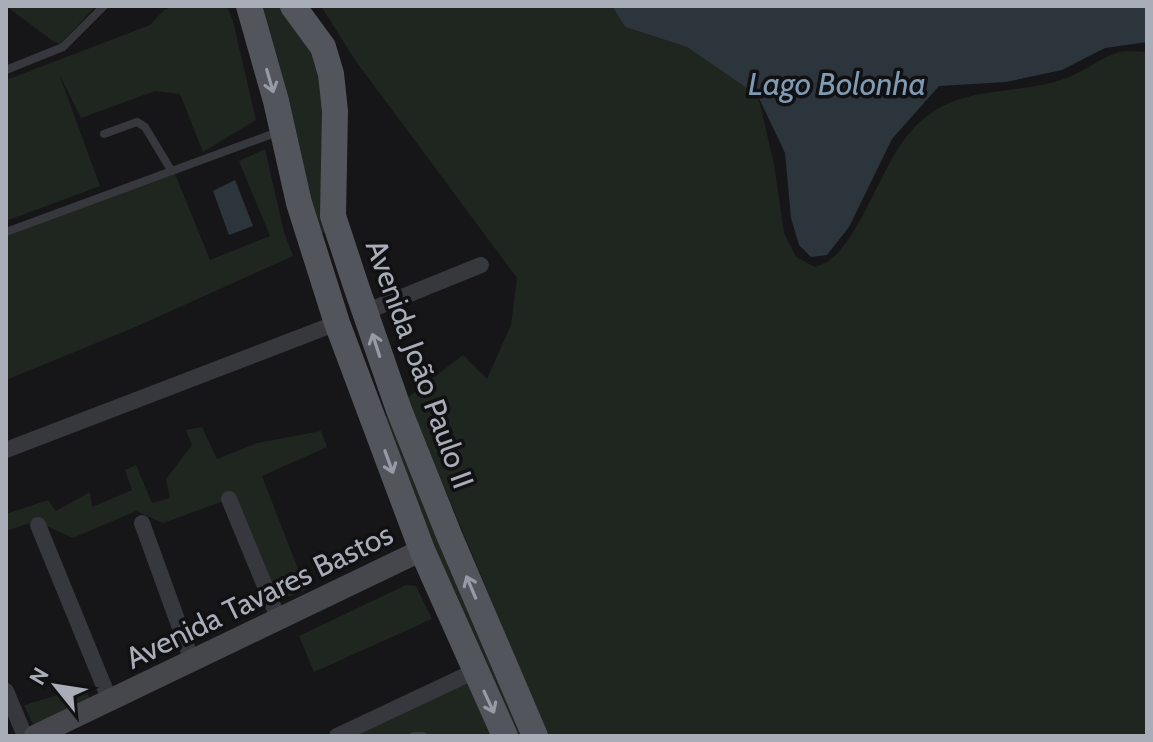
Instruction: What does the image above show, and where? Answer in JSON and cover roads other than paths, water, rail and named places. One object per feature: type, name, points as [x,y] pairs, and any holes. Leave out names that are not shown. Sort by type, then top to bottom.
[{"type":"main road","name":"Avenida João Paulo II","points":[[249,6],[299,203],[337,323],[422,550],[505,736]]},
{"type":"main road","name":"Avenida João Paulo II","points":[[293,6],[323,47],[331,74],[335,111],[333,216],[356,286],[399,410],[535,736]]},
{"type":"main road","points":[[312,245],[321,242],[329,245],[344,282],[356,286]]},
{"type":"main road","points":[[355,369],[367,374],[382,412],[390,415],[399,410]]},
{"type":"main road","name":"Avenida Tavares Bastos","points":[[35,736],[422,550]]},
{"type":"street","points":[[365,312],[481,265]]},
{"type":"street","points":[[6,450],[337,323]]},
{"type":"street","points":[[229,499],[279,620]]},
{"type":"street","points":[[142,523],[192,661]]},
{"type":"street","points":[[38,525],[110,701]]},
{"type":"street","points":[[337,736],[475,671]]},
{"type":"street","points":[[6,691],[25,736]]},
{"type":"lane","points":[[6,70],[63,47],[104,6]]},
{"type":"lane","points":[[104,134],[137,122],[145,127],[171,170]]},
{"type":"lane","points":[[6,232],[282,130]]},
{"type":"lane","points":[[414,736],[423,736]]},
{"type":"water","name":"Lago Bolonha","points":[[612,6],[1147,6],[1147,42],[1105,48],[1062,70],[1006,82],[939,86],[892,139],[849,227],[827,255],[811,257],[799,245],[791,218],[785,153],[758,96],[687,47],[625,27]]},
{"type":"water","points":[[235,180],[253,226],[229,235],[213,191]]}]
